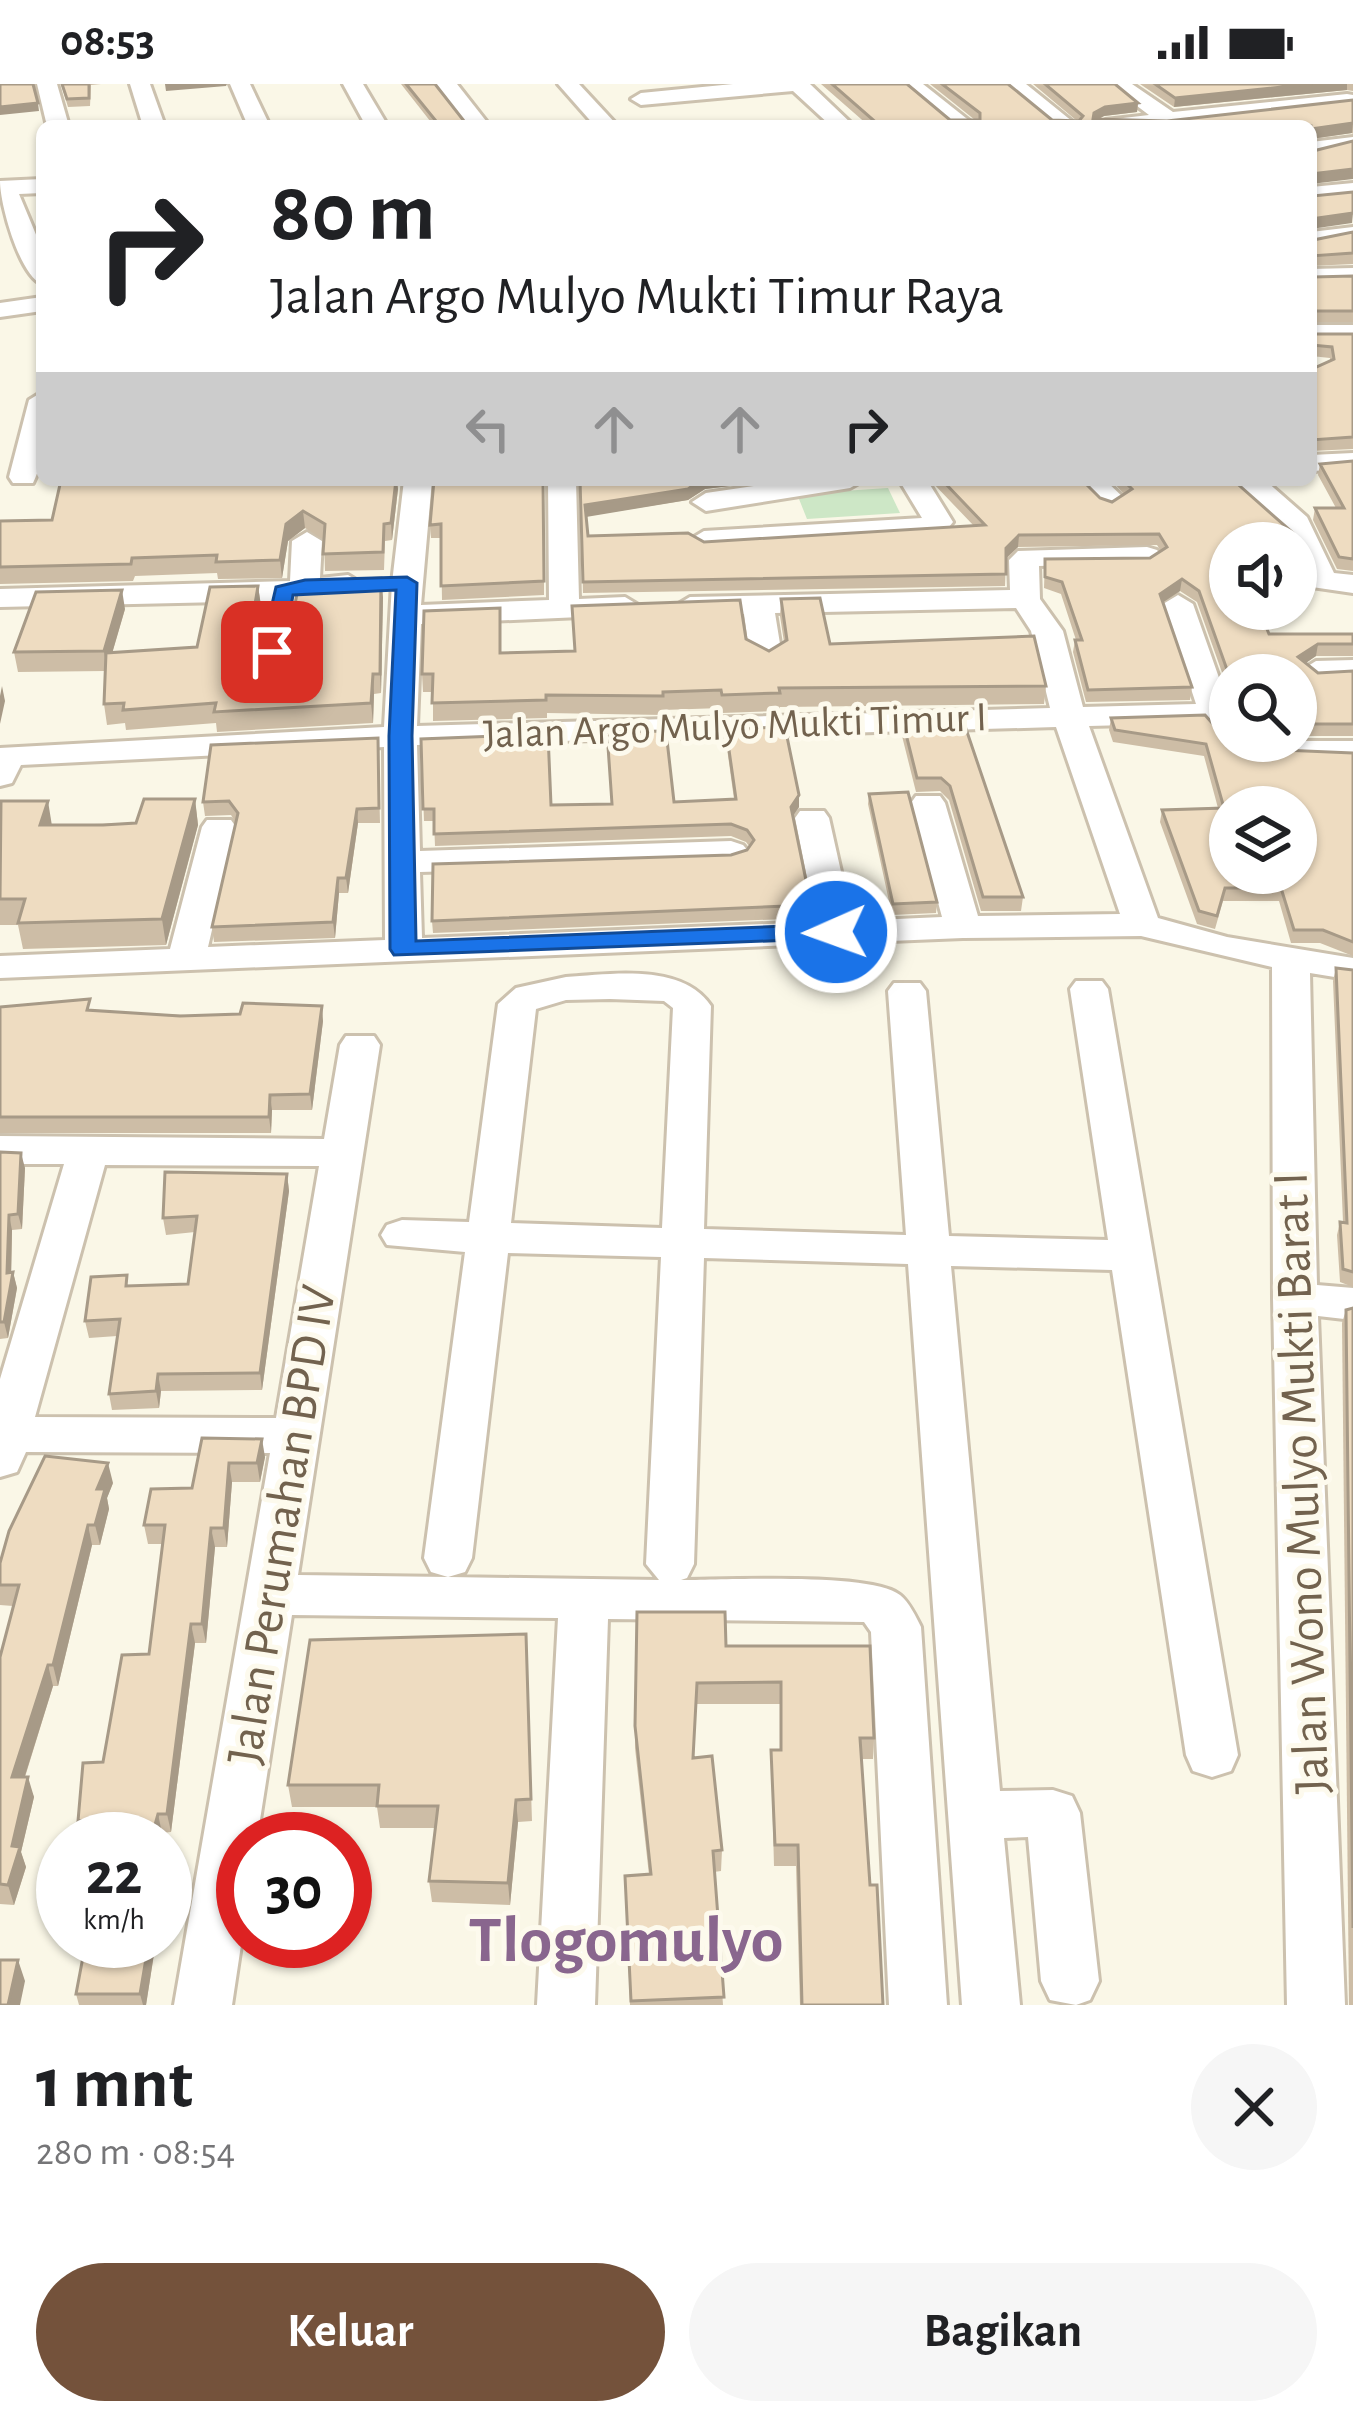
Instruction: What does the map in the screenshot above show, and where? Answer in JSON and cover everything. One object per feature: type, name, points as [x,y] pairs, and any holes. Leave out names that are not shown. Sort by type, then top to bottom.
[{"type":"street","points":[[47,84],[56,120]]},
{"type":"street","points":[[140,84],[152,120]]},
{"type":"street","points":[[240,84],[256,120]]},
{"type":"street","points":[[353,84],[373,120]]},
{"type":"street","points":[[446,84],[474,120]]},
{"type":"street","points":[[568,84],[601,120]]},
{"type":"street","points":[[640,99],[798,84],[837,120]]},
{"type":"street","points":[[910,84],[956,120]]},
{"type":"street","points":[[1013,84],[1059,120]]},
{"type":"street","points":[[1118,84],[1168,119]]},
{"type":"street","points":[[1219,84],[1257,110]]},
{"type":"street","points":[[1324,84],[1350,102]]},
{"type":"street","points":[[1159,120],[1350,102]]},
{"type":"street","points":[[1317,148],[1353,143]]},
{"type":"street","points":[[36,186],[3,188],[36,250]]},
{"type":"street","points":[[1333,192],[1353,215]]},
{"type":"street","points":[[1317,238],[1353,234]]},
{"type":"street","points":[[1317,276],[1353,275]]},
{"type":"street","points":[[0,310],[36,305]]},
{"type":"street","points":[[1317,333],[1353,333]]},
{"type":"street","points":[[22,477],[36,423]]},
{"type":"street","points":[[1317,463],[1353,461]]},
{"type":"street","points":[[404,949],[400,736],[417,486]]},
{"type":"street","points":[[562,486],[564,607]]},
{"type":"street","points":[[710,573],[703,491],[770,486]]},
{"type":"street","points":[[0,598],[294,589],[564,607],[935,526],[939,522],[917,486]]},
{"type":"street","points":[[1095,486],[1112,500]]},
{"type":"street","points":[[1255,486],[1297,524],[1323,581],[1353,584]]},
{"type":"street","points":[[272,652],[307,541]]},
{"type":"street","points":[[1142,926],[1069,717],[1048,631],[1025,598],[1024,560],[1147,556]]},
{"type":"street","points":[[710,573],[758,605],[1025,598]]},
{"type":"street","points":[[1178,604],[1209,685]]},
{"type":"street","points":[[758,605],[766,656]]},
{"type":"street","points":[[1317,671],[1353,670]]},
{"type":"street","name":"Jalan Argo Mulyo Mukti Timur I","points":[[3,763],[400,736],[1069,717],[1209,729]]},
{"type":"street","name":"Jalan Argo Mulyo Mukti Timur I","points":[[1317,751],[1353,752]]},
{"type":"street","points":[[928,803],[963,927]]},
{"type":"street","points":[[812,818],[836,932]]},
{"type":"street","points":[[186,959],[219,827]]},
{"type":"street","points":[[404,862],[731,852]]},
{"type":"street","points":[[0,967],[963,927],[1142,926],[1353,969]]},
{"type":"street","name":"Jalan Wono Mulyo Mukti Barat I","points":[[1291,960],[1294,1298],[1316,2005]]},
{"type":"street","points":[[448,1558],[519,1000],[551,989],[666,989],[680,993],[692,1006],[670,1564]]},
{"type":"street","points":[[1090,989],[1212,1755]]},
{"type":"street","points":[[908,991],[991,2005]]},
{"type":"street","name":"Jalan Perumahan BPD IV","points":[[203,2005],[360,1045]]},
{"type":"street","points":[[0,1150],[344,1153]]},
{"type":"street","points":[[88,1150],[2,1442],[297,1436]]},
{"type":"street","points":[[402,1235],[1136,1256]]},
{"type":"street","points":[[1294,1298],[1353,1304]]},
{"type":"street","points":[[271,1595],[866,1602],[882,1608],[896,1627],[918,2005]]},
{"type":"street","points":[[566,2005],[584,1598]]},
{"type":"street","points":[[973,1815],[1053,1813],[1070,1981]]},
{"type":"green space","points":[[888,488],[900,513],[807,519],[797,494]]},
{"type":"building","points":[[0,84],[33,84],[38,103],[0,107]]},
{"type":"building","points":[[62,84],[89,84],[89,98],[67,99]]},
{"type":"building","points":[[406,84],[435,84],[463,120],[435,120]]},
{"type":"building","points":[[832,84],[907,84],[950,120],[873,120]]},
{"type":"building","points":[[942,84],[1008,84],[1052,120],[980,120],[980,113]]},
{"type":"building","points":[[1045,84],[1115,84],[1138,103],[1105,107],[1093,119],[1130,120],[1080,120],[1083,116]]},
{"type":"building","points":[[1155,84],[1312,84],[1175,98]]},
{"type":"building","points":[[1353,100],[1353,123],[1317,128],[1317,120],[1176,120]]},
{"type":"building","points":[[1353,141],[1353,169],[1317,173],[1317,150]]},
{"type":"building","points":[[1353,192],[1353,213],[1317,218],[1317,196]]},
{"type":"building","points":[[1353,232],[1353,253],[1317,256],[1317,239]]},
{"type":"building","points":[[1353,276],[1353,311],[1317,311],[1317,277]]},
{"type":"building","points":[[1317,334],[1353,334],[1353,437],[1317,440],[1317,367],[1334,359],[1332,347],[1317,346]]},
{"type":"building","points":[[1353,461],[1353,559],[1339,557],[1315,508],[1344,508],[1320,464]]},
{"type":"building","points":[[60,486],[395,486],[391,523],[384,524],[383,552],[323,554],[325,524],[303,511],[286,524],[280,560],[216,562],[217,555],[132,558],[131,564],[0,567],[0,521],[52,520]]},
{"type":"building","points":[[433,486],[543,486],[544,581],[441,586],[441,524],[430,525]]},
{"type":"building","points":[[580,486],[692,486],[585,505],[588,536],[688,533],[704,542],[985,525],[948,486],[1088,486],[1112,502],[1132,489],[1129,486],[1240,486],[1281,522],[1209,522],[1209,619],[1199,591],[1182,579],[1160,594],[1192,687],[1088,690],[1075,640],[1082,640],[1062,582],[1045,577],[1045,559],[1150,558],[1167,547],[1159,534],[1019,535],[1006,548],[1006,574],[583,582]]},
{"type":"building","points":[[381,578],[380,674],[373,674],[371,703],[214,712],[216,703],[123,710],[124,703],[104,704],[106,653],[197,647],[210,587],[258,586],[250,634],[272,645],[290,633],[299,582]]},
{"type":"building","points":[[122,590],[104,651],[14,652],[36,592]]},
{"type":"building","points":[[820,598],[830,644],[1034,636],[1046,686],[779,688],[780,693],[546,695],[546,700],[432,703],[433,674],[422,674],[424,611],[500,608],[500,653],[575,651],[572,606],[740,600],[746,639],[769,651],[787,640],[781,599]]},
{"type":"building","points":[[1213,630],[1353,634],[1353,644],[1318,644],[1303,654],[1221,654]]},
{"type":"building","points":[[1353,671],[1353,724],[1317,724],[1317,672]]},
{"type":"building","points":[[1205,715],[1209,755],[1206,744],[1115,730],[1111,718]]},
{"type":"building","points":[[963,720],[1023,897],[983,897],[950,786],[941,778],[917,778],[903,722]]},
{"type":"building","points":[[785,727],[799,795],[791,807],[811,905],[432,921],[433,864],[731,855],[747,850],[754,840],[747,830],[731,824],[434,834],[434,809],[423,809],[421,739],[548,734],[551,805],[612,804],[607,732],[666,731],[674,802],[736,799],[726,729]]},
{"type":"building","points":[[378,738],[379,808],[357,809],[346,878],[338,878],[333,922],[212,927],[238,813],[229,801],[203,802],[211,745]]},
{"type":"building","points":[[1317,751],[1353,753],[1353,942],[1323,930],[1294,930],[1283,894],[1317,894],[1317,786],[1218,786],[1211,762],[1317,762]]},
{"type":"building","points":[[908,792],[937,902],[893,904],[869,794]]},
{"type":"building","points":[[144,799],[195,799],[162,919],[18,923],[25,899],[0,899],[1,801],[48,801],[40,825],[103,825],[136,823]]},
{"type":"building","points":[[1209,808],[1209,894],[1223,894],[1217,916],[1199,911],[1162,810]]},
{"type":"building","points":[[1336,968],[1353,970],[1353,1272],[1343,1269],[1340,1222],[1347,1223]]},
{"type":"building","points":[[90,999],[87,1010],[180,1016],[240,1014],[243,1003],[322,1006],[310,1094],[270,1095],[269,1117],[0,1117],[0,1007]]},
{"type":"building","points":[[0,1152],[21,1153],[18,1214],[9,1215],[7,1273],[13,1272],[4,1322],[0,1322]]},
{"type":"building","points":[[165,1172],[287,1174],[260,1373],[158,1374],[156,1391],[109,1394],[120,1319],[85,1321],[91,1277],[127,1275],[126,1286],[188,1284],[197,1216],[163,1218]]},
{"type":"building","points":[[1353,1308],[1353,1928],[1346,1310]]},
{"type":"building","points":[[202,1438],[262,1439],[257,1463],[229,1463],[224,1528],[211,1528],[202,1624],[191,1624],[167,1812],[79,1812],[83,1763],[103,1762],[122,1655],[149,1654],[165,1525],[144,1525],[151,1489],[192,1488]]},
{"type":"building","points":[[45,1456],[108,1463],[97,1489],[105,1489],[95,1525],[88,1525],[53,1665],[48,1665],[12,1777],[28,1777],[12,1846],[20,1847],[8,1885],[0,1884],[0,1657],[19,1585],[0,1585],[0,1563],[9,1531]]},
{"type":"building","points":[[637,1612],[725,1612],[726,1646],[870,1646],[874,1738],[860,1738],[870,1885],[877,1885],[883,2005],[802,2005],[798,1845],[775,1845],[771,1750],[781,1750],[781,1682],[697,1683],[693,1758],[712,1756],[722,1850],[713,1851],[724,1997],[631,2001],[625,1876],[651,1874],[635,1726]]},
{"type":"building","points":[[526,1634],[531,1799],[516,1800],[508,1883],[429,1881],[438,1806],[377,1806],[379,1785],[288,1785],[310,1640]]},
{"type":"building","points":[[0,1960],[18,1960],[8,2005],[0,2005]]},
{"type":"building","points":[[81,1968],[144,1968],[140,1994],[76,1994]]},
{"type":"district","name":"Tlogomulyo","points":[[626,1941]]},
{"type":"route","points":[[272,652],[283,592],[305,586],[407,583],[400,736],[404,949],[836,932]]}]
